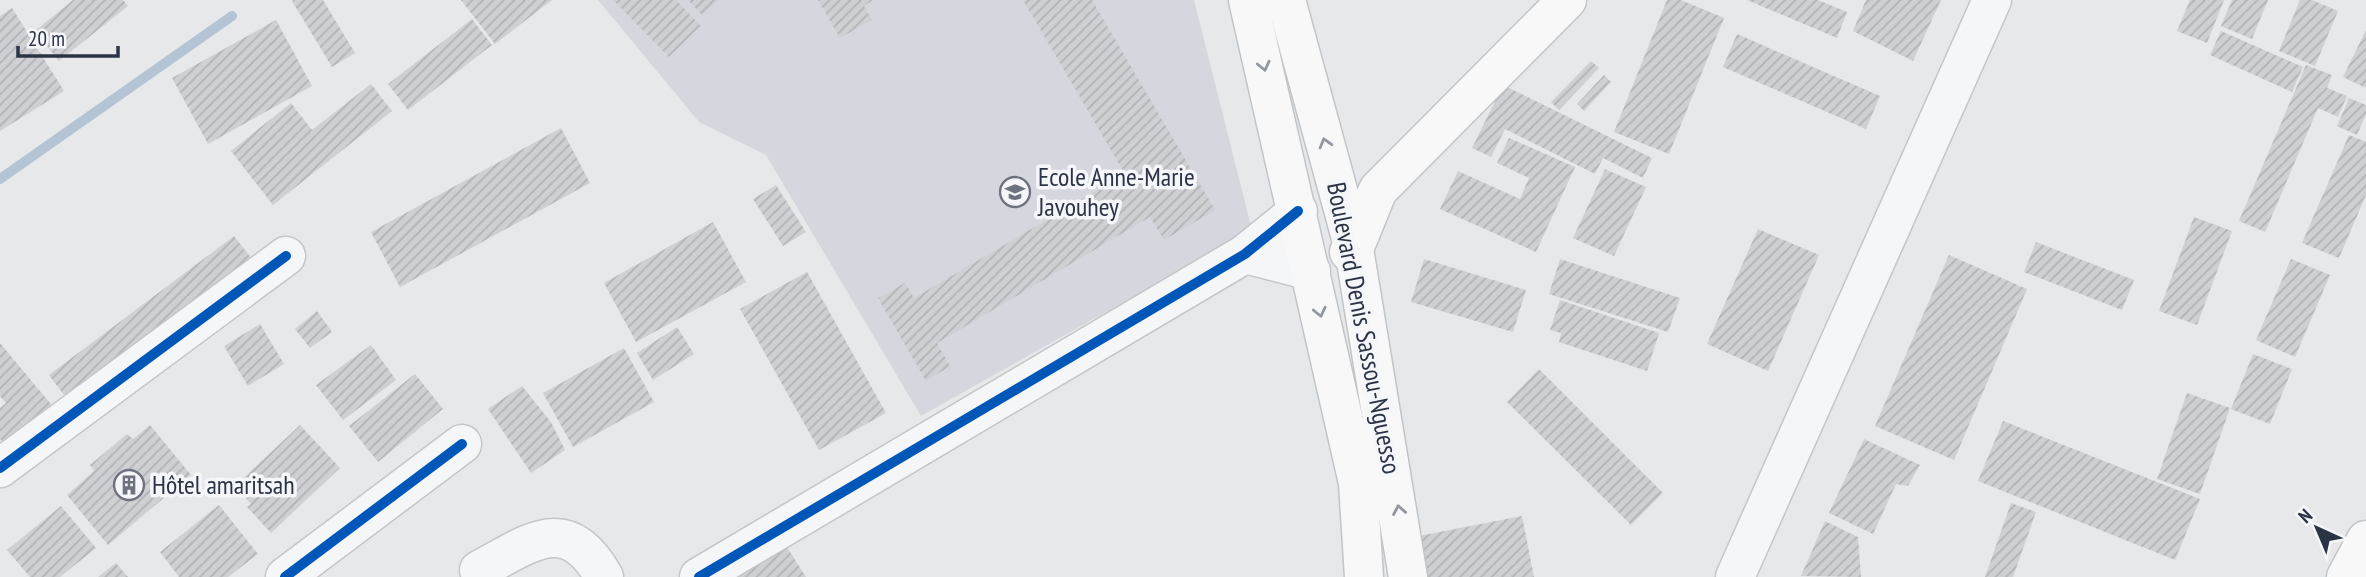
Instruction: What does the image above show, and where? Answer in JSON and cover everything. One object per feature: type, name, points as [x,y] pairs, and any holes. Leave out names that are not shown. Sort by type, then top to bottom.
[{"type":"main road","name":"Boulevard Denis Sassou-Nguesso","points":[[1248,0],[1358,483],[1364,577]]},
{"type":"main road","name":"Boulevard Denis Sassou-Nguesso","points":[[1286,0],[1354,249],[1408,577]]},
{"type":"main road","points":[[1311,271],[1354,249],[1378,190],[1567,0]]},
{"type":"main road","points":[[1298,211],[1339,191],[1378,190]]},
{"type":"main road","points":[[2346,577],[2366,540]]},
{"type":"street","points":[[1735,577],[1992,0]]},
{"type":"street","points":[[699,577],[1245,254],[1298,211]]},
{"type":"street","points":[[1245,254],[1311,271]]},
{"type":"street","points":[[0,468],[286,256]]},
{"type":"street","points":[[285,577],[462,444]]},
{"type":"street","points":[[479,570],[539,539],[559,536],[574,542],[604,577]]},
{"type":"shaded area","name":"Ecole Anne-Marie Javouhey","points":[[598,0],[1194,0],[1252,230],[921,416],[766,155],[699,122]]},
{"type":"building","points":[[73,0],[123,0],[128,6],[59,61],[35,31]]},
{"type":"building","points":[[323,0],[355,53],[332,67],[292,1]]},
{"type":"building","points":[[461,0],[552,0],[495,44]]},
{"type":"building","points":[[613,0],[676,0],[701,26],[669,57]]},
{"type":"building","points":[[688,0],[718,0],[702,15]]},
{"type":"building","points":[[818,0],[873,0],[864,6],[872,20],[840,38]]},
{"type":"building","points":[[1023,0],[1092,0],[1215,210],[1164,240],[1150,217],[937,343],[950,366],[926,381],[878,298],[905,283],[914,298],[1125,174]]},
{"type":"building","points":[[1667,0],[1681,0],[1724,18],[1669,154],[1614,132]]},
{"type":"building","points":[[1747,0],[1818,0],[1847,12],[1837,38]]},
{"type":"building","points":[[1866,0],[1941,0],[1913,61],[1853,31]]},
{"type":"building","points":[[2190,0],[2224,0],[2207,43],[2177,31]]},
{"type":"building","points":[[2232,0],[2268,0],[2252,39],[2221,26]]},
{"type":"building","points":[[2300,0],[2312,0],[2338,11],[2315,66],[2279,51]]},
{"type":"building","points":[[12,8],[64,91],[0,131],[0,16]]},
{"type":"building","points":[[472,19],[492,45],[408,110],[388,84]]},
{"type":"building","points":[[276,20],[312,86],[208,144],[172,78]]},
{"type":"building","points":[[2366,30],[2366,88],[2343,77]]},
{"type":"building","points":[[2221,31],[2303,67],[2292,92],[2210,55]]},
{"type":"building","points":[[1737,34],[1880,96],[1866,129],[1723,67]]},
{"type":"building","points":[[1591,61],[1599,68],[1559,110],[1551,102]]},
{"type":"building","points":[[2306,65],[2332,75],[2327,88],[2347,96],[2338,117],[2318,108],[2265,232],[2239,221]]},
{"type":"building","points":[[1604,75],[1611,82],[1584,111],[1577,104]]},
{"type":"building","points":[[371,84],[392,111],[273,205],[231,151],[291,103],[312,130]]},
{"type":"building","points":[[1503,85],[1652,158],[1643,178],[1603,158],[1595,174],[1505,129],[1491,157],[1472,148]]},
{"type":"building","points":[[2349,98],[2366,105],[2366,114],[2357,135],[2337,126]]},
{"type":"building","points":[[561,128],[590,183],[400,287],[371,232]]},
{"type":"building","points":[[2349,135],[2366,142],[2366,195],[2339,258],[2302,243]]},
{"type":"building","points":[[1509,138],[1575,167],[1536,252],[1440,209],[1458,171],[1520,199],[1529,178],[1497,163]]},
{"type":"building","points":[[1605,169],[1646,187],[1614,256],[1573,238]]},
{"type":"building","points":[[776,185],[806,232],[783,246],[753,199]]},
{"type":"building","points":[[2194,217],[2232,231],[2197,325],[2159,311]]},
{"type":"building","points":[[713,222],[746,282],[636,342],[604,283]]},
{"type":"building","points":[[1758,229],[1819,255],[1768,371],[1707,344]]},
{"type":"building","points":[[234,236],[252,259],[67,399],[49,375]]},
{"type":"building","points":[[2036,242],[2134,280],[2122,310],[2024,272]]},
{"type":"building","points":[[1949,255],[2027,289],[1954,460],[1875,426]]},
{"type":"building","points":[[1424,259],[1526,290],[1513,332],[1411,302]]},
{"type":"building","points":[[1560,259],[1680,298],[1668,332],[1549,294]]},
{"type":"building","points":[[2291,259],[2330,275],[2295,357],[2256,340]]},
{"type":"building","points":[[807,272],[886,413],[819,450],[740,309]]},
{"type":"building","points":[[1560,300],[1659,333],[1647,371],[1559,342],[1561,333],[1550,330]]},
{"type":"building","points":[[317,311],[332,332],[310,348],[295,329]]},
{"type":"building","points":[[260,324],[284,364],[248,386],[224,346]]},
{"type":"building","points":[[677,327],[694,354],[653,380],[637,353]]},
{"type":"building","points":[[0,343],[55,409],[8,449],[0,439],[0,408],[6,403],[0,396]]},
{"type":"building","points":[[371,345],[396,380],[343,420],[316,385]]},
{"type":"building","points":[[624,348],[654,402],[573,447],[543,393]]},
{"type":"building","points":[[2253,354],[2292,369],[2270,424],[2231,409]]},
{"type":"building","points":[[1539,369],[1663,493],[1631,525],[1507,402]]},
{"type":"building","points":[[415,374],[443,409],[378,462],[349,426]]},
{"type":"building","points":[[522,386],[551,422],[565,450],[531,473],[488,409]]},
{"type":"building","points":[[2187,393],[2230,408],[2200,494],[2157,479]]},
{"type":"building","points":[[2003,421],[2200,499],[2175,560],[1978,481]]},
{"type":"building","name":"Hôtel amaritsah","points":[[150,425],[191,475],[108,545],[67,495],[94,471],[90,465],[127,434],[133,439]]},
{"type":"building","points":[[300,425],[340,468],[271,533],[247,507],[251,504],[235,486]]},
{"type":"building","points":[[1864,439],[1920,465],[1908,486],[1896,484],[1873,534],[1829,513]]},
{"type":"building","points":[[2011,503],[2036,512],[2013,577],[1985,577]]},
{"type":"building","points":[[219,505],[258,554],[228,577],[179,577],[160,552]]},
{"type":"building","points":[[61,506],[96,548],[60,577],[30,577],[7,550]]},
{"type":"building","points":[[1522,516],[1534,577],[1426,577],[1419,536]]},
{"type":"building","points":[[1825,521],[1858,537],[1861,577],[1801,576]]},
{"type":"building","points":[[783,541],[806,577],[727,577]]},
{"type":"building","points":[[116,563],[128,577],[98,577]]},
{"type":"waterway","points":[[0,179],[232,16]]},
{"type":"cycle path","points":[[699,577],[1245,254],[1298,211]]},
{"type":"cycle path","points":[[0,468],[286,256]]},
{"type":"cycle path","points":[[285,577],[462,444]]},
{"type":"place","name":"Ecole Anne-Marie Javouhey","points":[[1015,192]]},
{"type":"place","name":"Hôtel amaritsah","points":[[129,485]]}]
